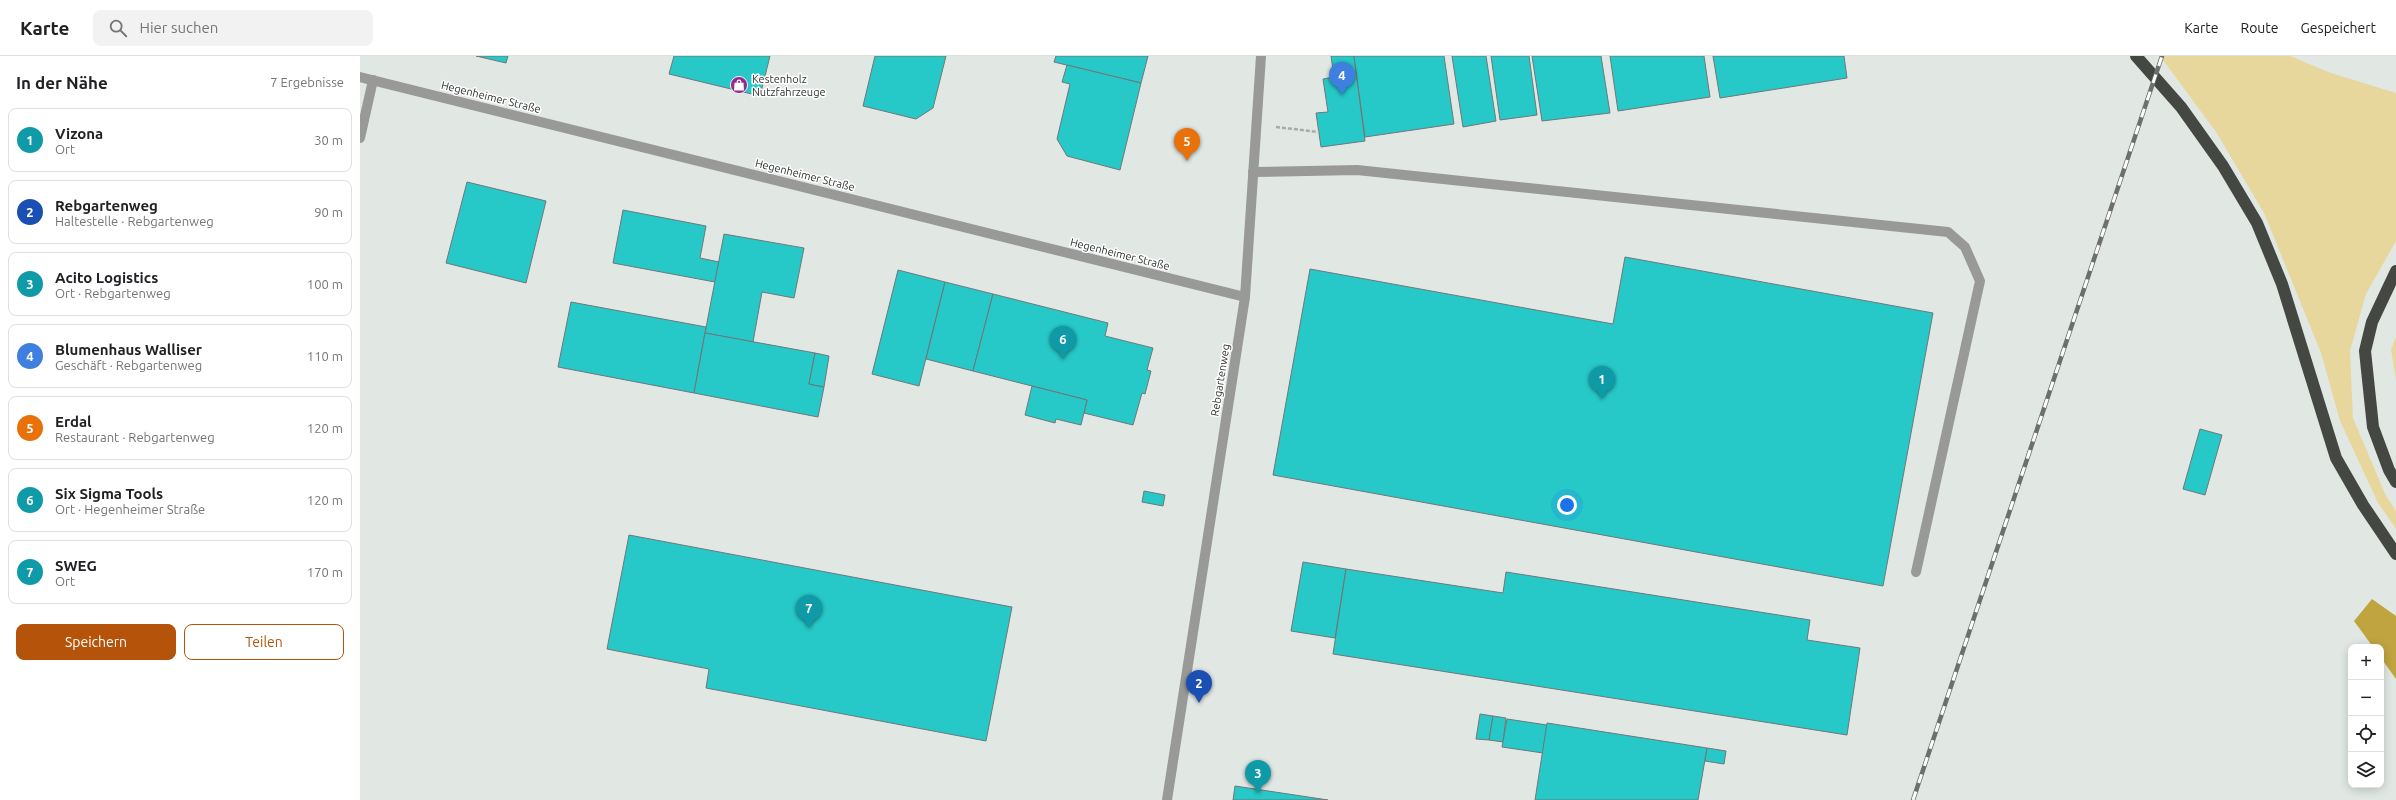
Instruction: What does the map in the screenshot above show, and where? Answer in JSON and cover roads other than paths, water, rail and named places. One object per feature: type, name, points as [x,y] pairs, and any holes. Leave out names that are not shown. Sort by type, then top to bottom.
[{"type":"highway","points":[[2136,56],[2181,107],[2223,166],[2257,223],[2282,284],[2336,458],[2367,511],[2396,554]]},
{"type":"highway","points":[[2396,271],[2372,322],[2365,351],[2373,427],[2389,470],[2396,482]]},
{"type":"street","name":"Rebgartenweg","points":[[1167,800],[1245,297],[1261,56]]},
{"type":"street","name":"Hegenheimer Straße","points":[[360,77],[1245,297]]},
{"type":"street","points":[[360,138],[373,80]]},
{"type":"street","points":[[1253,172],[1356,170],[1948,232],[1965,247],[1980,281],[1916,572]]},
{"type":"railway","points":[[1913,800],[2162,56]]},
{"type":"place","name":"Kestenholz Nutzfahrzeuge","points":[[739,85]]},
{"type":"place","name":"Blumenhaus Walliser","points":[[1342,95]]},
{"type":"place","name":"Erdal","points":[[1187,161]]},
{"type":"place","name":"Six Sigma Tools","points":[[1063,359]]},
{"type":"place","name":"Vizona","points":[[1602,399]]},
{"type":"place","name":"SWEG","points":[[809,628]]},
{"type":"place","name":"Rebgartenweg","points":[[1199,703]]},
{"type":"place","name":"Acito Logistics","points":[[1258,793]]}]
